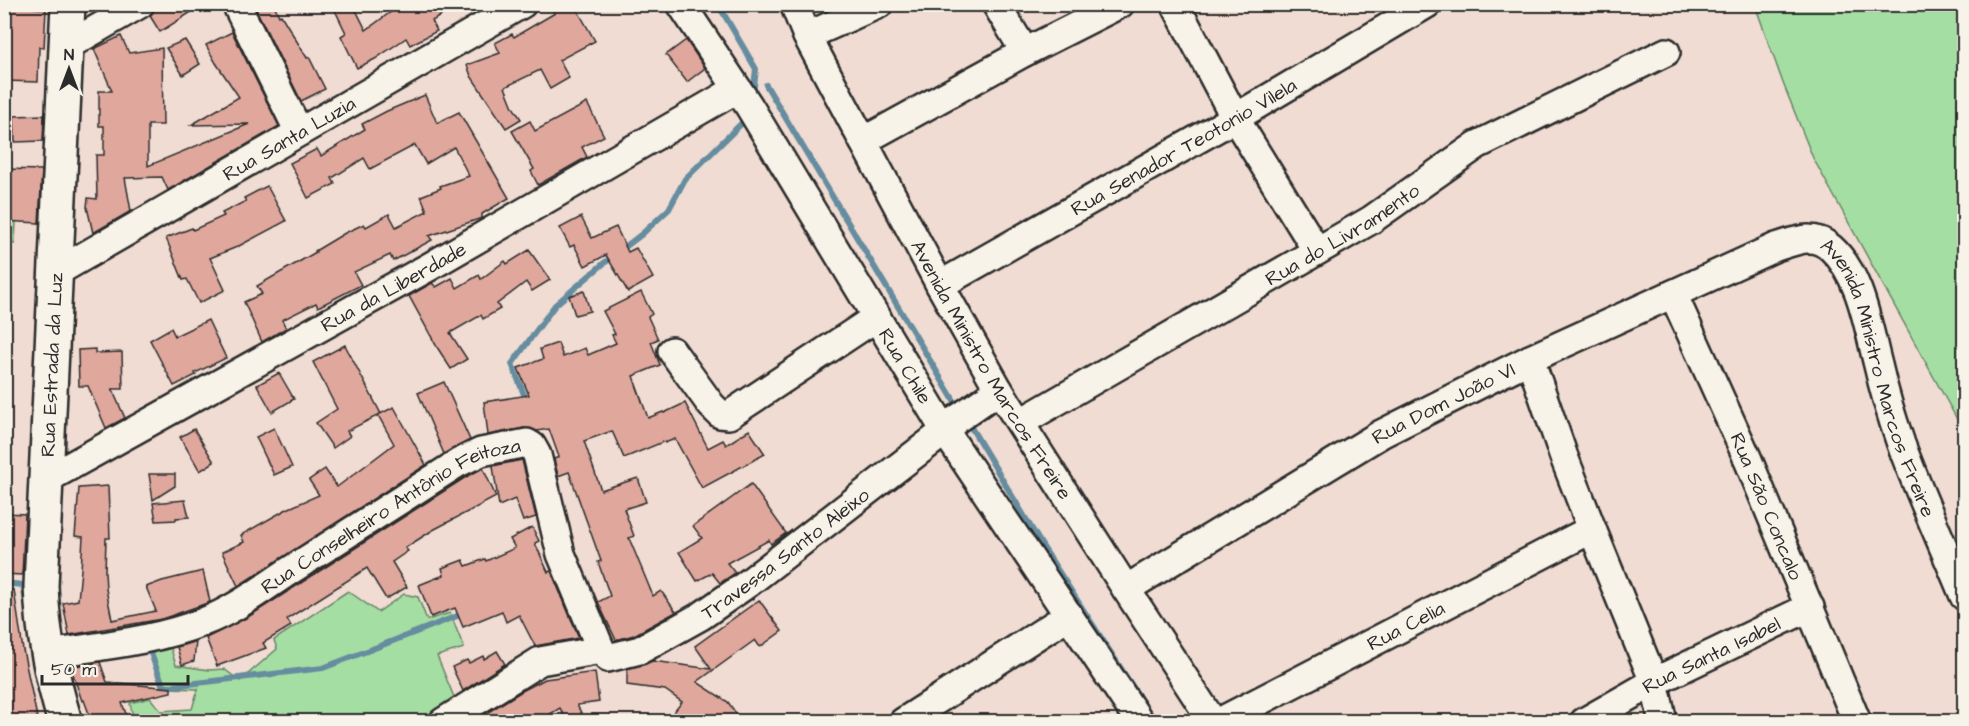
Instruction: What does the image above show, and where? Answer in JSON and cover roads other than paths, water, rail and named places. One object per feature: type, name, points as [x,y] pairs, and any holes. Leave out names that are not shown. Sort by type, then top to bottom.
[{"type":"main road","name":"Rua Estrada da Luz","points":[[65,722],[51,674],[42,618],[41,586],[68,4]]},
{"type":"street","points":[[67,46],[141,4]]},
{"type":"street","points":[[236,4],[299,132]]},
{"type":"street","name":"Rua Santa Luzia","points":[[55,273],[522,4]]},
{"type":"street","name":"Rua Chile","points":[[681,4],[750,106],[878,317],[951,425],[1069,615],[1140,722]]},
{"type":"street","name":"Avenida Ministro Marcos Freire","points":[[794,4],[807,36],[940,285],[999,390],[1213,722]]},
{"type":"street","points":[[807,36],[879,4]]},
{"type":"street","points":[[996,4],[1025,52]]},
{"type":"street","points":[[863,141],[1025,52],[1120,4]]},
{"type":"street","points":[[1175,4],[1235,118],[1317,251]]},
{"type":"street","name":"Rua Senador Teotonio Vilela","points":[[940,285],[1235,118],[1427,4]]},
{"type":"street","name":"Rua do Livramento","points":[[1020,423],[1371,220],[1477,145],[1666,52]]},
{"type":"street","name":"Rua da Liberdade","points":[[47,479],[429,267],[737,89]]},
{"type":"street","name":"Avenida Ministro Marcos Freire","points":[[1776,247],[1805,238],[1816,239],[1830,247],[1844,261],[1861,298],[1888,406],[1901,445],[1965,596]]},
{"type":"street","name":"Rua Dom João VI","points":[[1126,589],[1381,434],[1530,359],[1776,247]]},
{"type":"street","name":"Rua São Concalo","points":[[1673,294],[1746,455],[1857,722]]},
{"type":"street","points":[[672,351],[711,405],[720,414],[729,415],[878,317]]},
{"type":"street","points":[[1530,359],[1574,485],[1654,682],[1663,722]]},
{"type":"street","points":[[951,425],[999,390]]},
{"type":"street","name":"Travessa Santo Aleixo","points":[[601,650],[608,658],[640,650],[701,616],[747,584],[951,425]]},
{"type":"street","name":"Rua Conselheiro Antônio Feitoza","points":[[48,654],[159,634],[206,621],[458,463],[481,452],[527,443],[532,446],[537,455],[561,554],[601,650]]},
{"type":"street","name":"Rua Celia","points":[[1219,722],[1592,529]]},
{"type":"street","name":"Rua Santa Isabel","points":[[1584,722],[1654,682],[1810,607]]},
{"type":"street","points":[[903,722],[1069,615]]},
{"type":"street","points":[[443,722],[540,661],[601,650]]},
{"type":"waterway","points":[[718,4],[756,69],[753,95]]},
{"type":"waterway","points":[[766,85],[959,409]]},
{"type":"waterway","points":[[527,402],[512,364],[555,305],[669,209],[685,179],[748,117]]},
{"type":"waterway","points":[[972,429],[1041,544],[1138,695]]},
{"type":"waterway","points":[[4,583],[23,585],[27,608]]},
{"type":"waterway","points":[[148,645],[163,687],[323,668],[465,613]]},
{"type":"waterway","points":[[1149,712],[1155,722]]}]
